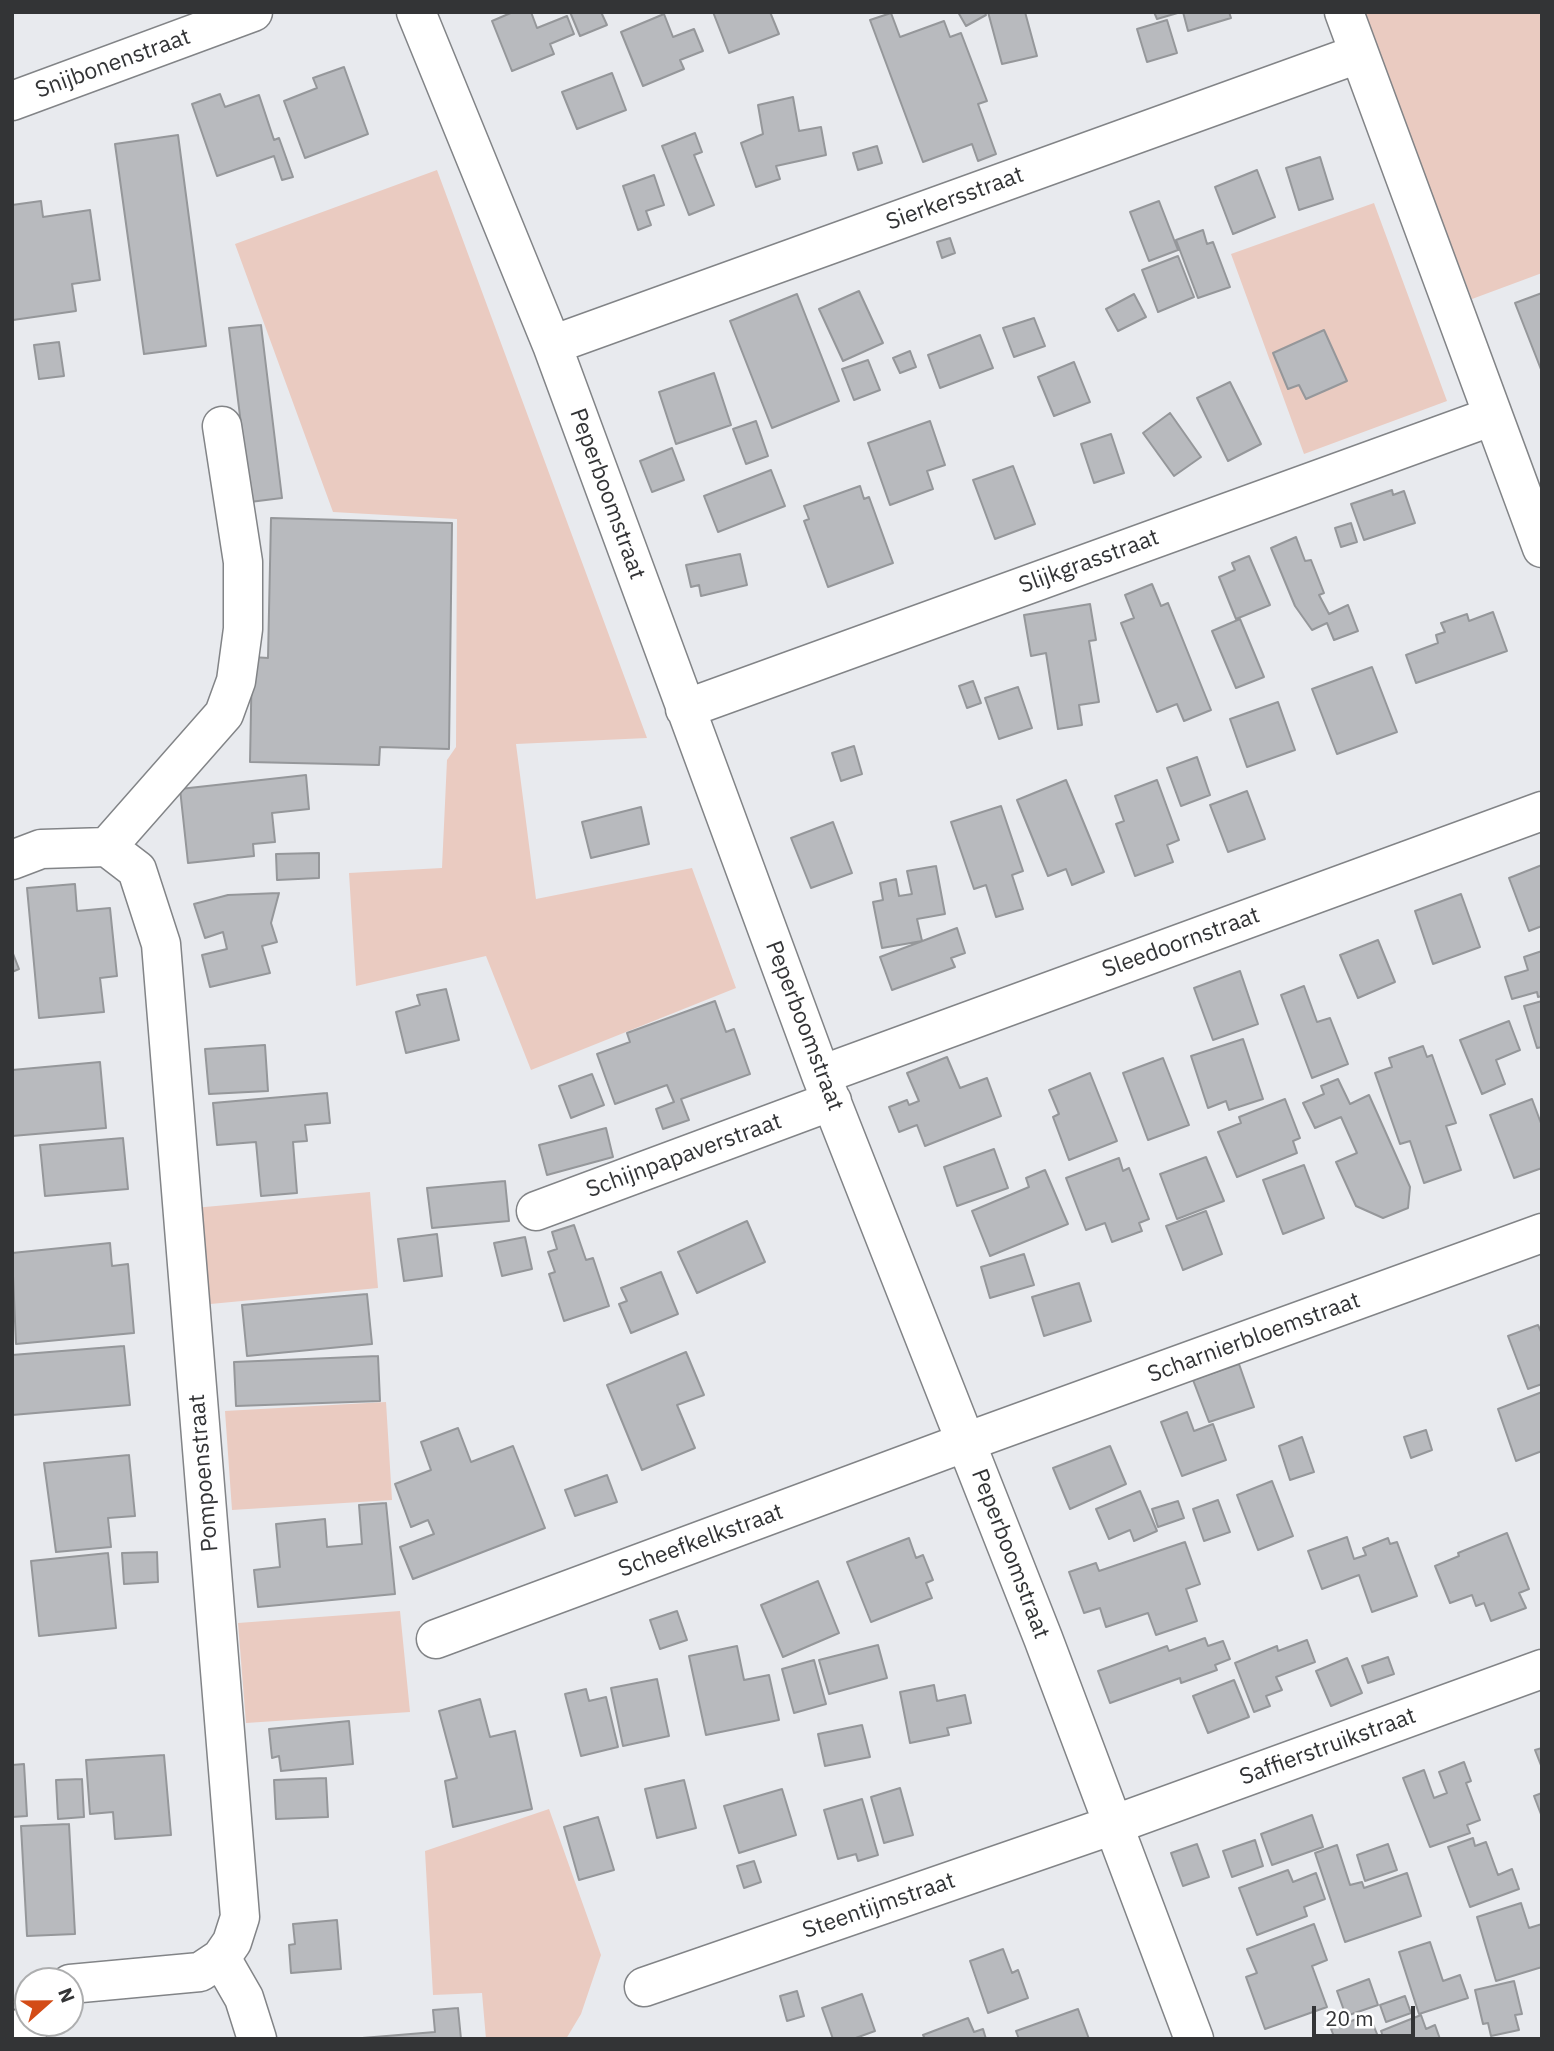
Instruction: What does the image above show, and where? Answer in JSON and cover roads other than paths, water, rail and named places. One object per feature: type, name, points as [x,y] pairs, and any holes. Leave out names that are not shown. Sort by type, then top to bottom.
[{"type":"street","name":"Snijbonenstraat","points":[[12,101],[253,12]]},
{"type":"street","name":"Peperboomstraat","points":[[416,12],[552,345],[827,1088],[966,1442],[1194,2039]]},
{"type":"street","points":[[1344,12],[1542,548]]},
{"type":"street","name":"Sierkersstraat","points":[[552,345],[1359,54]]},
{"type":"street","name":"Slijkgrasstraat","points":[[685,709],[1493,416]]},
{"type":"street","points":[[12,860],[41,849],[107,847],[224,714],[236,681],[243,629],[243,562],[222,426]]},
{"type":"street","name":"Sleedoornstraat","points":[[827,1088],[1542,811]]},
{"type":"street","name":"Pompoenstraat","points":[[107,847],[137,870],[161,944],[240,1917],[233,1942],[222,1958]]},
{"type":"street","name":"Schijnpapaverstraat","points":[[536,1211],[827,1088]]},
{"type":"street","name":"Scharnierbloemstraat","points":[[966,1442],[1542,1233]]},
{"type":"street","name":"Scheefkelkstraat","points":[[436,1640],[966,1442]]},
{"type":"street","name":"Saffierstruikstraat","points":[[1113,1825],[1542,1670]]},
{"type":"street","name":"Steentijmstraat","points":[[644,1987],[1113,1825]]},
{"type":"street","points":[[84,1983],[200,1972],[222,1958],[244,1998],[257,2039]]}]
